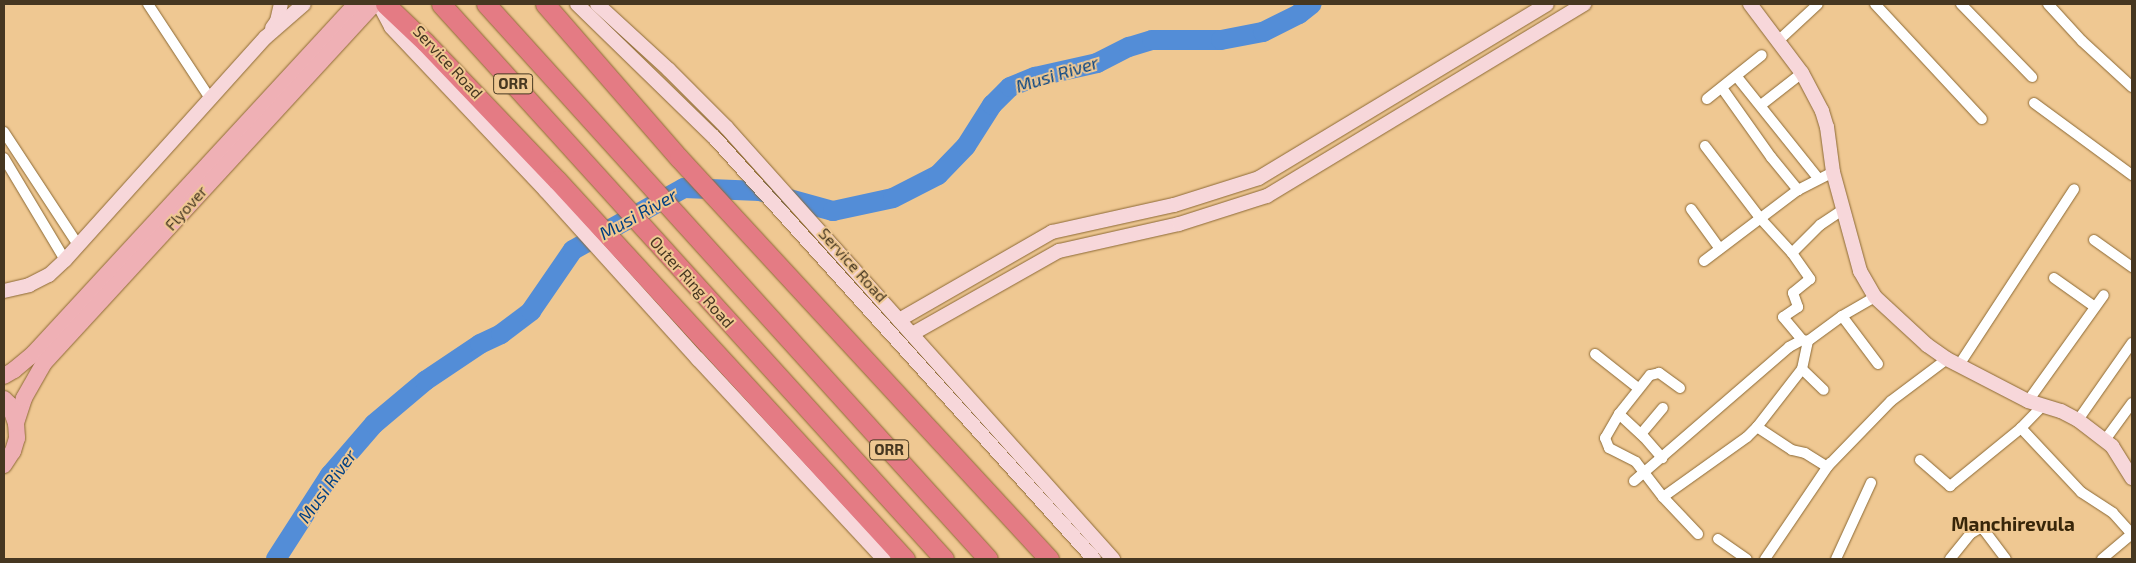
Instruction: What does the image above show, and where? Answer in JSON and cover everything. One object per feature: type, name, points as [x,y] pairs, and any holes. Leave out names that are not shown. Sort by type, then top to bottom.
[{"type":"highway","points":[[385,4],[426,42],[552,186],[664,296],[905,559]]},
{"type":"highway","name":"Outer Ring Road","points":[[441,4],[944,559]]},
{"type":"highway","name":"Outer Ring Road","points":[[486,4],[988,559]]},
{"type":"highway","points":[[545,4],[679,158],[836,331],[1050,559]]},
{"type":"main road","points":[[4,291],[30,285],[49,275],[79,246],[266,37],[277,21],[281,4]]},
{"type":"main road","points":[[266,37],[304,4]]},
{"type":"main road","name":"Flyover","points":[[4,465],[13,452],[17,438],[16,423],[39,358],[356,4]]},
{"type":"main road","name":"Flyover","points":[[4,376],[39,358],[374,4]]},
{"type":"main road","name":"Service Road","points":[[379,4],[391,27],[552,186],[698,359],[884,559]]},
{"type":"main road","name":"Service Road","points":[[577,4],[714,137],[1094,559]]},
{"type":"main road","name":"Service Road","points":[[597,4],[669,70],[726,127],[1113,559]]},
{"type":"main road","points":[[900,320],[1052,232],[1174,205],[1259,178],[1547,4]]},
{"type":"main road","points":[[912,334],[1059,251],[1179,224],[1267,196],[1584,4]]},
{"type":"main road","points":[[1752,5],[1802,73],[1822,111],[1827,128],[1833,172],[1860,271],[1875,297],[1927,345],[1953,362],[2028,401],[2078,420],[2112,446],[2132,478]]},
{"type":"main road","points":[[4,399],[9,404],[16,423]]},
{"type":"street","points":[[148,4],[211,100]]},
{"type":"street","points":[[1778,41],[1818,4]]},
{"type":"street","points":[[1875,4],[1982,119]]},
{"type":"street","points":[[1961,4],[2032,77]]},
{"type":"street","points":[[2048,4],[2089,47],[2132,87]]},
{"type":"street","points":[[1708,98],[1762,56]]},
{"type":"street","points":[[1761,105],[1802,73]]},
{"type":"street","points":[[1737,77],[1818,178]]},
{"type":"street","points":[[1722,88],[1771,157],[1798,190]]},
{"type":"street","points":[[2034,103],[2132,175]]},
{"type":"street","points":[[4,132],[79,246]]},
{"type":"street","points":[[1663,497],[1747,437],[1802,369],[1805,341],[1783,317],[1798,307],[1792,293],[1810,278],[1792,254],[1760,218],[1705,146]]},
{"type":"street","points":[[4,158],[65,260]]},
{"type":"street","points":[[1704,261],[1798,190],[1818,178],[1833,172]]},
{"type":"street","points":[[1827,467],[1891,401],[1953,362],[2074,189]]},
{"type":"street","points":[[1691,209],[1720,249]]},
{"type":"street","points":[[1792,254],[1820,226],[1844,210]]},
{"type":"street","points":[[2094,240],[2132,268]]},
{"type":"street","points":[[2054,278],[2095,307]]},
{"type":"street","points":[[2028,401],[2104,295]]},
{"type":"street","points":[[1634,481],[1789,346],[1805,341],[1875,297]]},
{"type":"street","points":[[1842,316],[1878,364]]},
{"type":"street","points":[[2078,420],[2132,343]]},
{"type":"street","points":[[1595,354],[1638,388]]},
{"type":"street","points":[[1802,369],[1824,390]]},
{"type":"street","points":[[1680,388],[1656,372],[1650,375],[1619,414],[1606,434],[1605,443],[1609,448],[1636,462],[1663,497],[1698,534]]},
{"type":"street","points":[[2105,440],[2132,403]]},
{"type":"street","points":[[1920,460],[1950,486],[2021,428],[2042,406]]},
{"type":"street","points":[[1641,434],[1663,408]]},
{"type":"street","points":[[1619,414],[1641,434],[1662,458]]},
{"type":"street","points":[[1757,427],[1792,450],[1805,453],[1827,467]]},
{"type":"street","points":[[2021,428],[2081,492],[2113,513],[2132,534],[2102,559]]},
{"type":"street","points":[[1764,559],[1845,443]]},
{"type":"street","points":[[1836,559],[1871,483]]},
{"type":"street","points":[[1950,559],[1970,534],[1980,528],[1984,530],[2006,559]]},
{"type":"street","points":[[1718,540],[1747,559]]},
{"type":"waterway","name":"Musi River","points":[[276,559],[330,475],[374,424],[425,381],[480,344],[501,334],[531,311],[573,250],[684,188],[760,191],[833,211],[893,198],[938,175],[966,146],[992,105],[1010,87],[1035,77],[1097,63],[1129,47],[1152,40],[1221,40],[1263,32],[1299,14],[1312,4]]},
{"type":"district","name":"Manchirevula","points":[[2013,524]]}]
